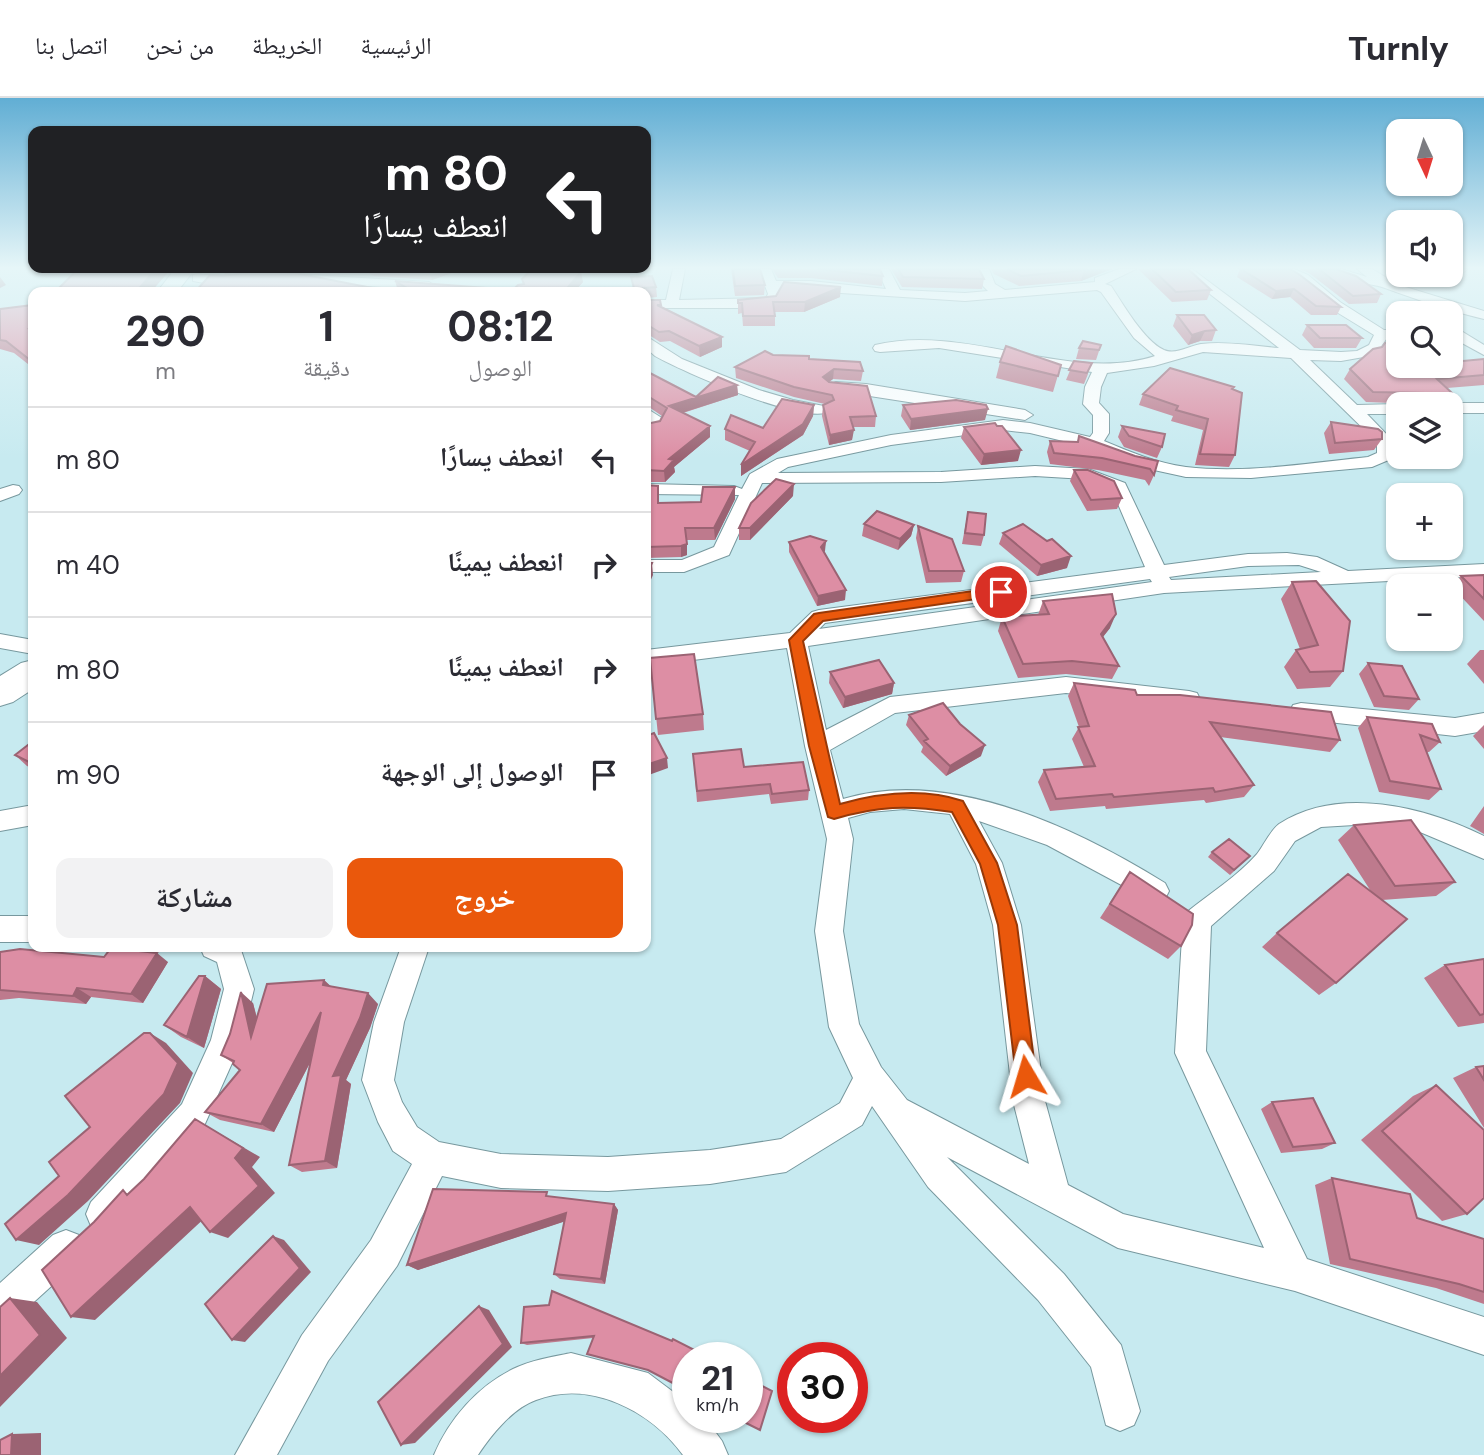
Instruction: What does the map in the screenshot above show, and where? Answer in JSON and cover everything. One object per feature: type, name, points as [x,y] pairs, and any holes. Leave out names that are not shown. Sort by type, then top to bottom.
[{"type":"highway","points":[[0,693],[28,675]]},
{"type":"highway","points":[[0,722],[28,705]]},
{"type":"street","points":[[1139,332],[1153,351],[1169,356]]},
{"type":"street","points":[[833,387],[866,389],[988,408],[1097,438],[1137,461],[1186,472],[1251,473],[1372,462],[1385,456],[1385,441],[1295,354],[1267,332]]},
{"type":"street","points":[[1378,332],[1386,334]]},
{"type":"street","points":[[880,348],[939,344],[1101,369],[1154,362],[1169,356],[1215,348],[1351,356],[1370,352],[1379,344],[1381,334]]},
{"type":"street","points":[[1463,339],[1484,351]]},
{"type":"street","points":[[651,344],[674,361],[749,393],[796,407],[823,410]]},
{"type":"street","points":[[1097,438],[1101,414],[1091,404],[1093,387],[1101,369]]},
{"type":"street","points":[[1463,408],[1484,408]]},
{"type":"street","points":[[1354,410],[1386,409]]},
{"type":"street","points":[[651,566],[684,566],[722,551],[752,485],[783,463],[891,440],[1003,425],[1097,438]]},
{"type":"street","points":[[651,489],[1035,471],[1088,474],[1119,487],[1160,578]]},
{"type":"street","points":[[651,657],[796,640],[819,617],[1160,578],[1345,578],[1484,570]]},
{"type":"street","points":[[796,640],[817,746],[840,839],[830,931],[844,1027],[870,1078],[940,1175],[1051,1286],[1108,1358],[1120,1411]]},
{"type":"street","points":[[0,641],[28,646]]},
{"type":"street","points":[[817,746],[890,705],[1066,685],[1216,702]]},
{"type":"street","points":[[1282,709],[1455,727],[1484,722]]},
{"type":"street","points":[[834,812],[872,802],[919,800],[958,806],[1054,836],[1119,866],[1198,921]]},
{"type":"street","points":[[958,806],[989,863],[1007,925],[1029,1101],[1054,1196]]},
{"type":"street","points":[[1295,1273],[1190,1053],[1198,921],[1265,863],[1286,833],[1317,817],[1371,814],[1422,822],[1484,848]]},
{"type":"street","points":[[0,821],[28,816]]},
{"type":"street","points":[[0,929],[28,929]]},
{"type":"street","points":[[0,1308],[103,1215],[193,1115],[226,1043],[239,989],[229,954],[225,952]]},
{"type":"street","points":[[413,952],[389,1022],[378,1080],[389,1111],[405,1139],[433,1158],[501,1171],[608,1174],[710,1167],[786,1155],[851,1114],[870,1078]]},
{"type":"street","points":[[896,1111],[1118,1230],[1295,1273],[1484,1336]]},
{"type":"street","points":[[255,1455],[315,1348],[384,1253],[433,1158]]},
{"type":"street","points":[[454,1455],[480,1417],[525,1383],[571,1372],[634,1387],[687,1427],[708,1455]]},
{"type":"building","points":[[0,332],[28,332],[28,358],[6,341],[0,340]]},
{"type":"building","points":[[672,332],[713,332],[722,337],[699,346]]},
{"type":"building","points":[[1314,332],[1355,332],[1362,338],[1320,338]]},
{"type":"building","points":[[1083,341],[1101,345],[1099,350],[1079,348]]},
{"type":"building","points":[[1386,343],[1386,378],[1449,378],[1437,379],[1451,392],[1373,392],[1350,369],[1373,349]]},
{"type":"building","points":[[1006,346],[1061,365],[1058,376],[1000,362]]},
{"type":"building","points":[[765,351],[773,355],[860,362],[863,371],[834,369],[823,377],[829,382],[867,386],[876,416],[850,417],[854,430],[830,435],[823,405],[834,400],[832,395],[794,387],[735,367]]},
{"type":"building","points":[[1484,359],[1484,375],[1463,377],[1463,361]]},
{"type":"building","points":[[1074,361],[1092,363],[1087,373],[1069,370]]},
{"type":"building","points":[[1170,368],[1234,387],[1232,389],[1242,393],[1235,455],[1200,454],[1208,419],[1176,410],[1178,406],[1143,394]]},
{"type":"building","points":[[651,374],[696,397],[718,377],[737,385],[669,406],[710,426],[669,459],[674,460],[664,471],[651,470],[651,423],[660,421],[667,408],[651,398]]},
{"type":"building","points":[[782,399],[814,405],[803,424],[741,465],[755,442],[725,429],[731,415],[763,428]]},
{"type":"building","points":[[956,400],[986,405],[988,409],[911,419],[903,405]]},
{"type":"building","points":[[1331,422],[1378,429],[1382,432],[1382,439],[1335,443]]},
{"type":"building","points":[[995,423],[1002,426],[1021,450],[984,454],[964,427]]},
{"type":"building","points":[[1122,426],[1165,434],[1162,447],[1129,436]]},
{"type":"building","points":[[1079,436],[1135,456],[1158,461],[1154,475],[1150,469],[1102,458],[1054,453],[1050,441],[1078,442]]},
{"type":"building","points":[[1074,470],[1088,470],[1114,481],[1122,498],[1091,500]]},
{"type":"building","points":[[776,479],[794,484],[750,528],[739,528],[751,503]]},
{"type":"building","points":[[651,485],[658,486],[658,503],[701,502],[703,487],[735,487],[714,528],[685,528],[687,544],[651,547]]},
{"type":"building","points":[[877,511],[914,525],[900,539],[864,524]]},
{"type":"building","points":[[968,512],[986,514],[984,535],[965,533]]},
{"type":"building","points":[[1023,524],[1047,541],[1052,539],[1071,556],[1041,565],[1003,533]]},
{"type":"building","points":[[918,526],[952,539],[964,571],[929,571]]},
{"type":"building","points":[[810,536],[826,541],[821,547],[846,590],[818,596],[789,542]]},
{"type":"building","points":[[1484,575],[1484,599],[1463,578]]},
{"type":"building","points":[[1316,581],[1350,621],[1343,671],[1310,672],[1296,650],[1318,645],[1292,582]]},
{"type":"building","points":[[1112,594],[1116,614],[1101,634],[1119,666],[1072,661],[1023,664],[1002,617],[1049,614],[1043,601]]},
{"type":"building","points":[[694,654],[703,714],[656,719],[651,658]]},
{"type":"building","points":[[879,660],[894,683],[845,697],[830,672]]},
{"type":"building","points":[[1368,663],[1402,666],[1419,699],[1384,696]]},
{"type":"building","points":[[1074,683],[1135,690],[1137,695],[1180,695],[1331,712],[1340,740],[1210,722],[1254,785],[1215,792],[1213,788],[1056,799],[1044,770],[1095,766],[1078,727],[1089,726]]},
{"type":"building","points":[[943,703],[960,724],[985,745],[950,766],[924,741],[928,739],[909,715]]},
{"type":"building","points":[[1367,717],[1432,724],[1440,742],[1420,735],[1441,789],[1390,781]]},
{"type":"building","points":[[654,733],[667,758],[651,763],[651,734]]},
{"type":"building","points":[[28,745],[28,762],[15,755]]},
{"type":"building","points":[[741,749],[744,767],[803,762],[809,790],[772,794],[770,784],[697,791],[693,754]]},
{"type":"building","points":[[1411,820],[1455,882],[1395,886],[1354,825]]},
{"type":"building","points":[[1229,839],[1250,856],[1234,870],[1212,852]]},
{"type":"building","points":[[1130,872],[1193,914],[1192,925],[1181,946],[1110,904]]},
{"type":"building","points":[[1348,874],[1407,919],[1336,983],[1277,933]]},
{"type":"building","points":[[20,949],[28,952],[104,957],[108,952],[157,953],[131,994],[77,988],[73,996],[0,990],[0,952]]},
{"type":"building","points":[[1484,959],[1484,1014],[1480,1015],[1445,965]]},
{"type":"building","points":[[199,976],[205,976],[187,1037],[164,1025]]},
{"type":"building","points":[[324,980],[323,985],[368,993],[360,1018],[333,1076],[341,1075],[325,1161],[289,1165],[321,1012],[261,1124],[205,1112],[240,1070],[233,1064],[234,1061],[221,1055],[230,1034],[241,992],[251,1037],[267,984]]},
{"type":"building","points":[[144,1033],[150,1033],[178,1063],[164,1094],[68,1195],[16,1240],[5,1224],[59,1176],[49,1162],[90,1127],[65,1096]]},
{"type":"building","points":[[1484,1066],[1484,1080],[1476,1067]]},
{"type":"building","points":[[1436,1085],[1484,1130],[1484,1198],[1467,1214],[1382,1131]]},
{"type":"building","points":[[1313,1098],[1335,1143],[1293,1147],[1272,1102]]},
{"type":"building","points":[[195,1119],[243,1148],[235,1158],[259,1186],[210,1232],[190,1207],[71,1317],[42,1270],[94,1222],[123,1190],[127,1195],[144,1179]]},
{"type":"building","points":[[1332,1178],[1410,1194],[1417,1218],[1484,1239],[1484,1292],[1350,1259]]},
{"type":"building","points":[[433,1189],[547,1192],[546,1196],[614,1204],[601,1279],[554,1274],[566,1213],[407,1265]]},
{"type":"building","points":[[273,1236],[300,1268],[232,1340],[205,1304]]},
{"type":"building","points":[[552,1291],[679,1342],[672,1342],[672,1383],[648,1370],[587,1354],[594,1336],[521,1343],[524,1307],[549,1305]]},
{"type":"building","points":[[10,1298],[40,1335],[0,1376],[0,1307]]},
{"type":"building","points":[[479,1306],[503,1344],[401,1445],[378,1402]]},
{"type":"building","points":[[763,1386],[772,1391],[763,1420]]},
{"type":"building","points":[[12,1434],[11,1455],[0,1455],[0,1440]]},
{"type":"route","points":[[1001,592],[819,617],[796,640],[817,746],[834,812],[872,802],[919,800],[958,806],[989,863],[1007,925],[1026,1076]]}]
